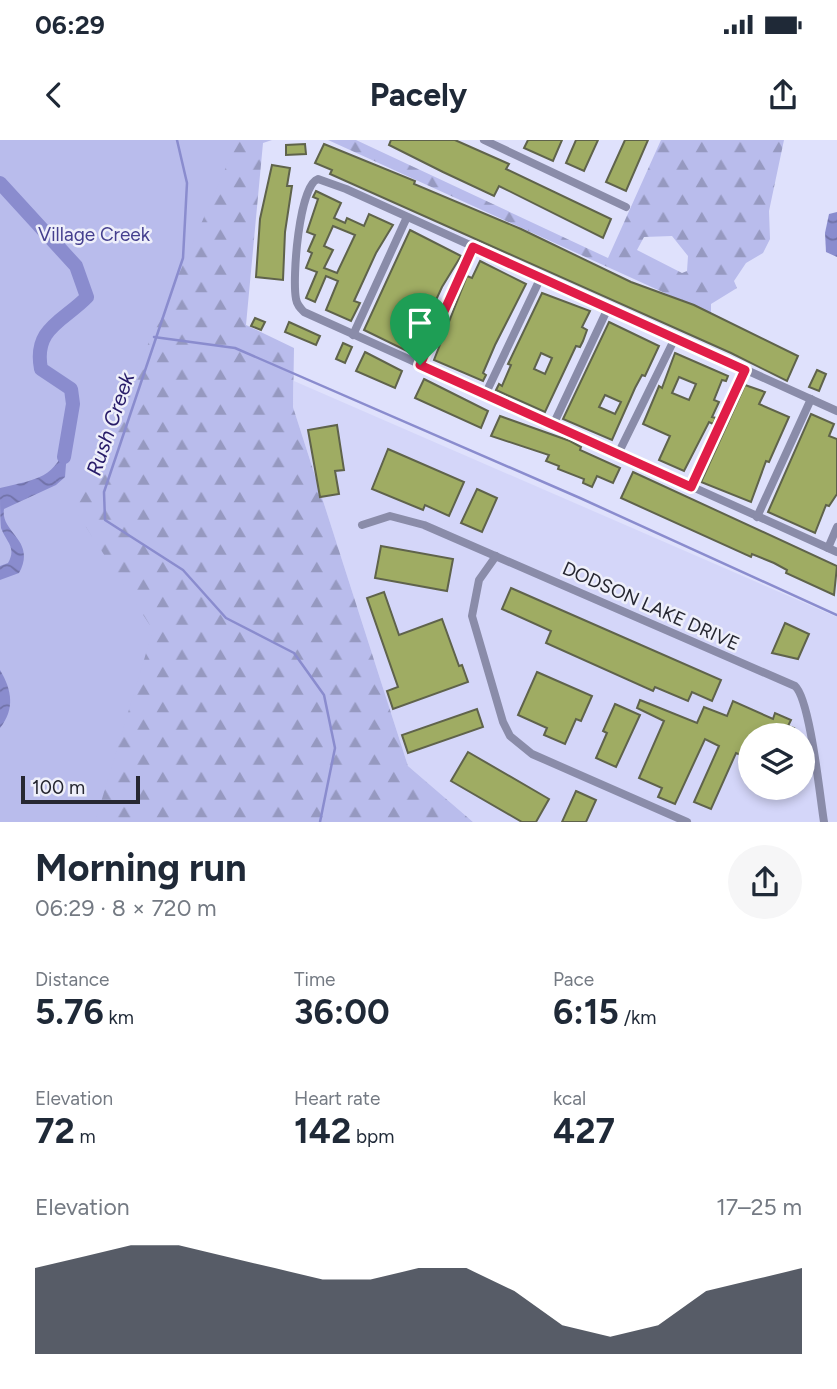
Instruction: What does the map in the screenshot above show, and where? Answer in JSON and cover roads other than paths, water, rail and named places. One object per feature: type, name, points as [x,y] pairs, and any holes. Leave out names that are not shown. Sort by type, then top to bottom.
[{"type":"street","points":[[484,140],[626,207]]},
{"type":"street","points":[[837,411],[407,217],[318,179],[309,184],[301,212],[296,298],[304,312],[837,552]]},
{"type":"street","points":[[353,335],[407,217]]},
{"type":"street","points":[[420,365],[473,247]]},
{"type":"street","points":[[485,395],[541,277]]},
{"type":"street","points":[[553,425],[608,308]]},
{"type":"street","points":[[618,454],[675,338]]},
{"type":"street","points":[[691,487],[745,370]]},
{"type":"street","points":[[757,517],[811,399]]},
{"type":"street","name":"DODSON LAKE DRIVE","points":[[362,525],[390,516],[406,519],[795,686],[802,697],[807,716],[824,822]]},
{"type":"street","points":[[828,548],[837,527]]},
{"type":"street","points":[[495,556],[479,580],[472,616],[502,722],[510,736],[532,754],[687,822]]},
{"type":"water","points":[[837,212],[837,257],[826,252],[825,233],[829,214]]},
{"type":"water","points":[[68,439],[65,477],[56,485],[4,509],[7,524],[24,552],[19,573],[0,580],[0,566],[8,563],[11,553],[1,528],[0,488],[35,479],[51,470],[58,462]]},
{"type":"water","points":[[0,670],[9,692],[10,707],[0,728]]},
{"type":"waterway","name":"Rush Creek","points":[[177,140],[187,183],[183,258],[104,492],[105,520],[183,570],[226,618],[294,653],[324,695],[335,748],[320,822]]},
{"type":"waterway","name":"Village Creek","points":[[0,183],[76,266],[87,297],[52,327],[42,344],[40,355],[41,369],[71,389],[73,404],[64,457]]},
{"type":"waterway","points":[[154,337],[235,348],[580,498],[837,615]]}]
